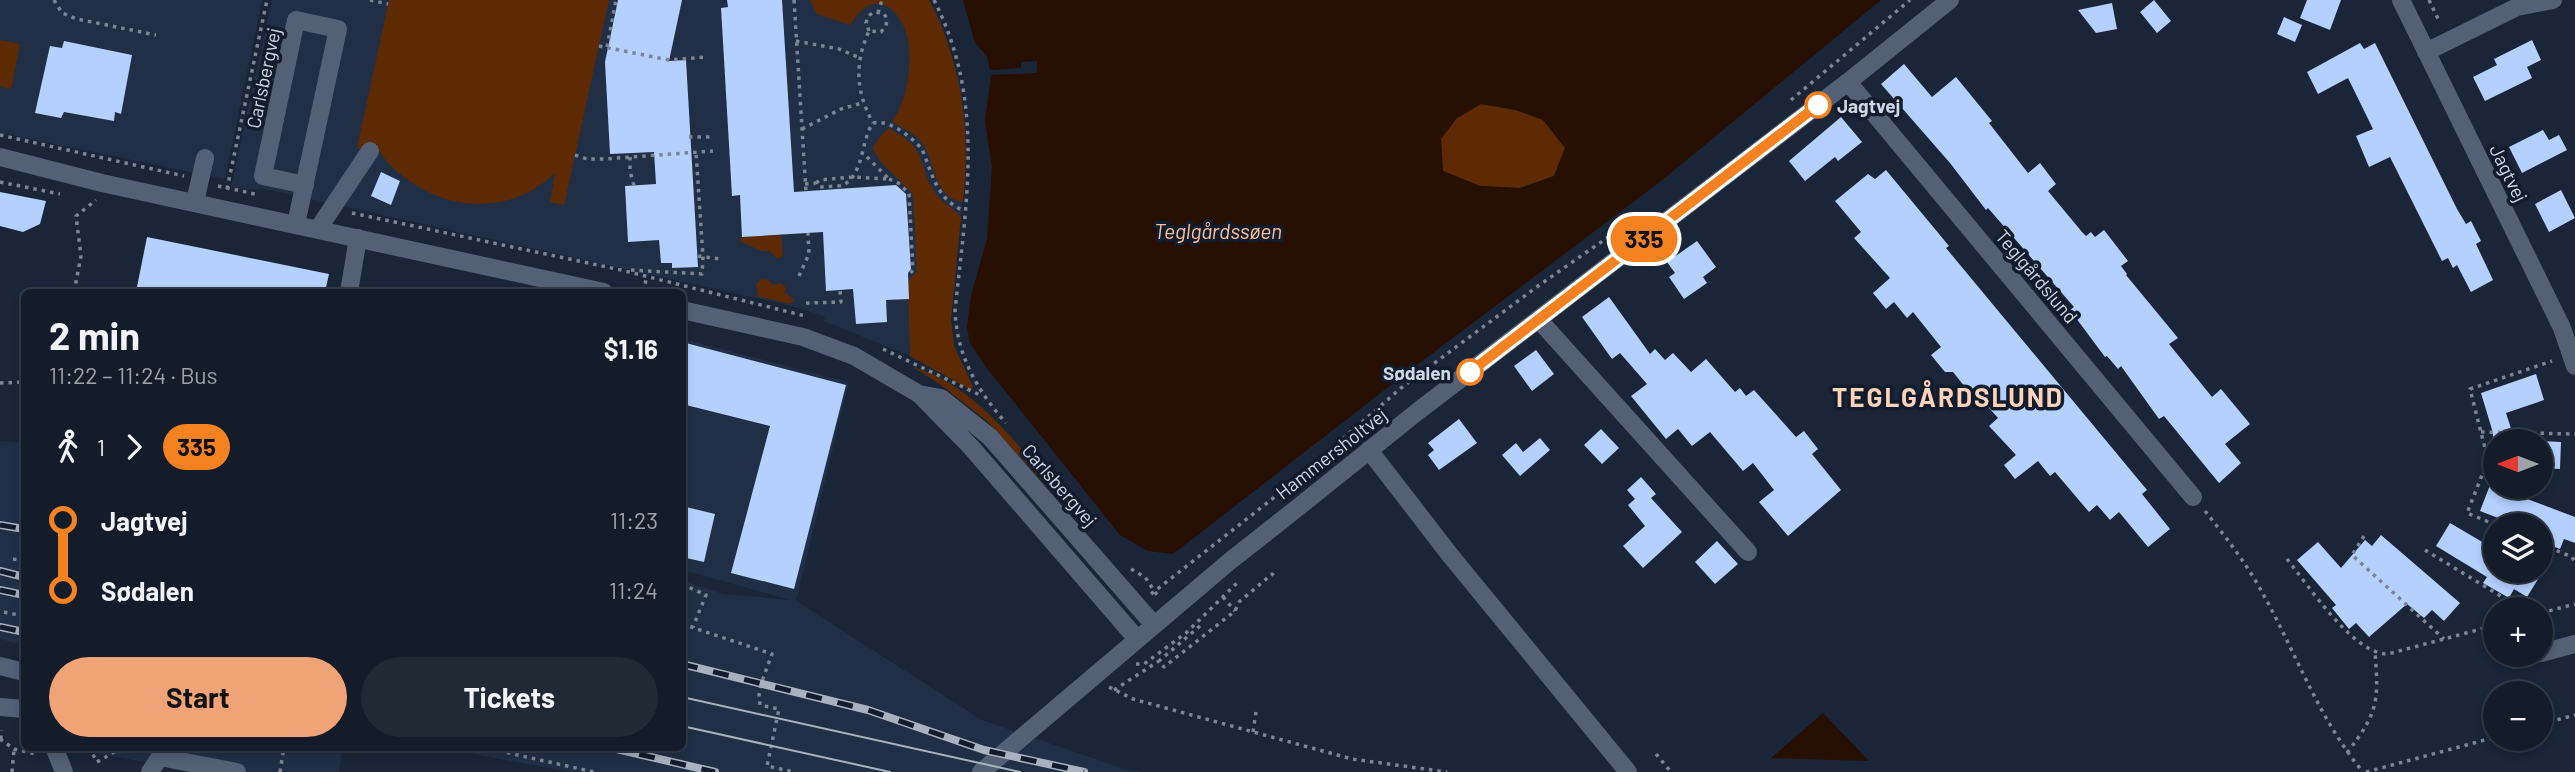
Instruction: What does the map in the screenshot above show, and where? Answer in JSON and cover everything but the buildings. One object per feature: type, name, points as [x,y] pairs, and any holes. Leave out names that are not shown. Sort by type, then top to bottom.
[{"type":"street","name":"Hammersholtvej","points":[[981,772],[1230,561],[1369,450],[1848,82],[1950,0]]},
{"type":"street","name":"Jagtvej","points":[[2401,0],[2568,326],[2573,360]]},
{"type":"street","points":[[2426,52],[2515,3],[2553,0]]},
{"type":"street","name":"Carlsbergvej","points":[[296,224],[305,185],[338,29],[296,20],[263,176],[305,185]]},
{"type":"street","name":"Teglgårdslund","points":[[1848,82],[2193,497]]},
{"type":"street","points":[[317,229],[370,151]]},
{"type":"street","points":[[0,157],[102,183],[590,289]]},
{"type":"street","points":[[195,202],[205,158]]},
{"type":"street","points":[[350,289],[358,238]]},
{"type":"street","name":"Carlsbergvej","points":[[686,311],[803,337],[854,356],[919,394],[971,447],[1137,639]]},
{"type":"street","points":[[1539,320],[1748,552]]},
{"type":"street","name":"Carlsbergvej","points":[[919,394],[941,398],[990,437],[1154,625]]},
{"type":"street","points":[[1369,450],[1450,555],[1628,772]]},
{"type":"street","points":[[2553,650],[2575,644]]},
{"type":"street","points":[[0,666],[21,671]]},
{"type":"street","points":[[0,706],[21,709]]},
{"type":"street","points":[[45,751],[64,772]]},
{"type":"street","points":[[150,772],[160,757],[237,772]]},
{"type":"path","points":[[54,0],[62,13],[77,19],[156,35]]},
{"type":"path","points":[[228,189],[267,0]]},
{"type":"path","points":[[370,0],[388,4]]},
{"type":"path","points":[[607,47],[616,0]]},
{"type":"path","points":[[794,0],[806,192]]},
{"type":"path","points":[[878,13],[882,0]]},
{"type":"path","points":[[934,0],[952,43],[965,93],[969,135],[955,310],[956,330],[962,357],[982,396],[1009,427]]},
{"type":"path","points":[[1786,103],[1910,0]]},
{"type":"path","points":[[2429,0],[2448,41]]},
{"type":"path","points":[[607,5],[616,7]]},
{"type":"path","points":[[874,12],[883,13],[887,18],[886,26],[881,32],[869,31],[866,23],[868,16],[874,12]]},
{"type":"path","points":[[869,31],[859,58],[859,81],[862,103],[873,123]]},
{"type":"path","points":[[796,41],[839,49],[859,58]]},
{"type":"path","points":[[599,46],[669,60],[706,57]]},
{"type":"path","points":[[802,129],[841,108],[862,103]]},
{"type":"path","points":[[805,184],[816,183],[820,187],[843,185],[852,177],[864,154],[867,131],[873,123],[878,122],[889,125],[922,149],[942,195],[965,211]]},
{"type":"path","points":[[0,135],[200,180],[228,189],[264,195]]},
{"type":"path","points":[[689,137],[712,137]]},
{"type":"path","points":[[575,155],[587,159],[713,151]]},
{"type":"path","points":[[621,270],[702,274],[696,152]]},
{"type":"path","points":[[864,154],[909,194],[913,270],[908,276]]},
{"type":"path","points":[[630,157],[634,186]]},
{"type":"path","points":[[852,177],[889,179]]},
{"type":"path","points":[[0,182],[62,194]]},
{"type":"path","points":[[75,289],[81,256],[76,216],[99,198],[86,197]]},
{"type":"path","points":[[331,208],[621,270],[805,316]]},
{"type":"path","points":[[1129,567],[1145,577],[1154,592],[1290,485],[1401,388],[1538,286],[1647,211]]},
{"type":"path","points":[[799,276],[809,254],[808,233]]},
{"type":"path","points":[[700,257],[720,259]]},
{"type":"path","points":[[644,289],[647,276]]},
{"type":"path","points":[[806,303],[841,302],[840,290]]},
{"type":"path","points":[[876,346],[924,366],[982,396]]},
{"type":"path","points":[[2483,520],[2467,513],[2488,460],[2470,389],[2573,360]]},
{"type":"path","points":[[0,383],[21,382]]},
{"type":"path","points":[[2481,432],[2575,434]]},
{"type":"path","points":[[2193,497],[2227,538],[2258,585],[2329,724],[2347,753],[2365,772],[2483,740]]},
{"type":"path","points":[[2364,536],[2352,555],[2444,639]]},
{"type":"path","points":[[2553,549],[2572,557],[2575,562]]},
{"type":"path","points":[[2425,550],[2502,597]]},
{"type":"path","points":[[13,559],[21,560]]},
{"type":"path","points":[[2287,559],[2352,638],[2375,652],[2388,654],[2483,628]]},
{"type":"path","points":[[1159,661],[1164,667],[1235,611],[1239,602],[1272,573],[1276,578]]},
{"type":"path","points":[[1114,690],[1159,661],[1242,578]]},
{"type":"path","points":[[686,586],[706,596],[693,627]]},
{"type":"path","points":[[1223,597],[1235,611]]},
{"type":"path","points":[[2553,610],[2575,604]]},
{"type":"path","points":[[4,612],[21,615]]},
{"type":"path","points":[[686,625],[772,654],[759,694],[760,705],[779,709],[767,766]]},
{"type":"path","points":[[2347,753],[2370,723],[2378,691],[2375,652]]},
{"type":"path","points":[[1091,679],[1133,699],[1352,759],[1447,772]]},
{"type":"path","points":[[1253,733],[1256,712]]},
{"type":"path","points":[[2553,721],[2575,715]]},
{"type":"path","points":[[1,730],[0,739],[14,749],[21,749]]},
{"type":"path","points":[[12,772],[14,749]]},
{"type":"path","points":[[91,751],[97,762],[116,751]]},
{"type":"path","points":[[279,772],[283,751]]},
{"type":"path","points":[[500,751],[594,772]]},
{"type":"path","points":[[1656,754],[1671,772]]},
{"type":"path","points":[[761,767],[794,772]]},
{"type":"shaded area","points":[[0,0],[262,0],[225,179],[0,133]]},
{"type":"shaded area","points":[[272,0],[929,0],[941,22],[960,84],[966,130],[955,282],[942,373],[910,356],[824,321],[825,316],[788,305],[265,189],[245,190],[231,187]]},
{"type":"shaded area","points":[[389,0],[609,0],[564,205],[550,202],[555,173],[522,195],[485,204],[466,203],[428,192],[411,182],[390,165],[376,143],[373,152],[357,148]]},
{"type":"shaded area","points":[[810,0],[929,0],[949,48],[961,98],[966,150],[963,202],[945,193],[920,140],[892,121],[902,103],[909,69],[907,36],[896,14],[886,6],[875,4],[860,12],[850,25],[817,14]]},
{"type":"shaded area","points":[[0,40],[20,44],[11,89],[0,86]]},
{"type":"shaded area","points":[[1481,104],[1516,110],[1543,120],[1565,148],[1554,176],[1520,188],[1480,186],[1443,171],[1441,138],[1457,118]]},
{"type":"shaded area","points":[[888,128],[917,150],[936,194],[961,217],[951,319],[954,346],[973,387],[971,390],[910,356],[908,281],[917,271],[913,194],[880,161],[873,149]]},
{"type":"shaded area","points":[[781,235],[783,257],[777,258],[769,251],[761,251],[740,241],[742,237]]},
{"type":"shaded area","points":[[761,279],[768,280],[773,285],[781,283],[786,288],[785,292],[794,300],[790,304],[757,296],[756,284]]},
{"type":"shaded area","points":[[686,340],[849,382],[796,601],[982,720],[1124,769],[1142,772],[570,772],[459,751],[686,751],[686,582],[723,594],[791,600],[686,571]]},
{"type":"shaded area","points":[[913,367],[947,382],[976,403],[1003,428],[1057,494],[1049,489],[987,421]]},
{"type":"shaded area","points":[[0,441],[21,443],[21,644],[0,639]]},
{"type":"shaded area","points":[[97,751],[342,751],[339,772],[204,772],[99,754]]},
{"type":"water","name":"Teglgårdssøen","points":[[963,0],[1881,0],[1661,181],[1173,554],[1148,551],[1120,535],[986,367],[970,343],[967,327],[971,296],[987,239],[992,167],[985,121],[991,75],[987,56],[975,43]],"holes":[[[1481,104],[1516,110],[1543,120],[1565,148],[1554,176],[1520,188],[1480,186],[1443,171],[1441,139],[1457,118]]]},
{"type":"water","points":[[1823,713],[1869,761],[1771,758]]},
{"type":"pier","points":[[1037,61],[1037,73],[991,75],[990,70],[1021,68],[1021,62]]},
{"type":"tram line","points":[[686,698],[1020,772]]},
{"type":"tram line","points":[[686,727],[890,772]]},
{"type":"railway","points":[[0,525],[21,528]]},
{"type":"railway","points":[[0,571],[21,576]]},
{"type":"railway","points":[[0,590],[21,594]]},
{"type":"railway","points":[[0,627],[21,631]]},
{"type":"railway","points":[[686,665],[868,710],[984,750],[1084,772]]},
{"type":"railway","points":[[625,751],[715,772]]},
{"type":"bus line","name":"335","points":[[1470,372],[1818,105]]},
{"type":"place","name":"Jagtvej","points":[[1818,105]]},
{"type":"place","name":"Sødalen","points":[[1470,372]]},
{"type":"district","name":"TEGLGÅRDSLUND","points":[[1948,396]]}]
